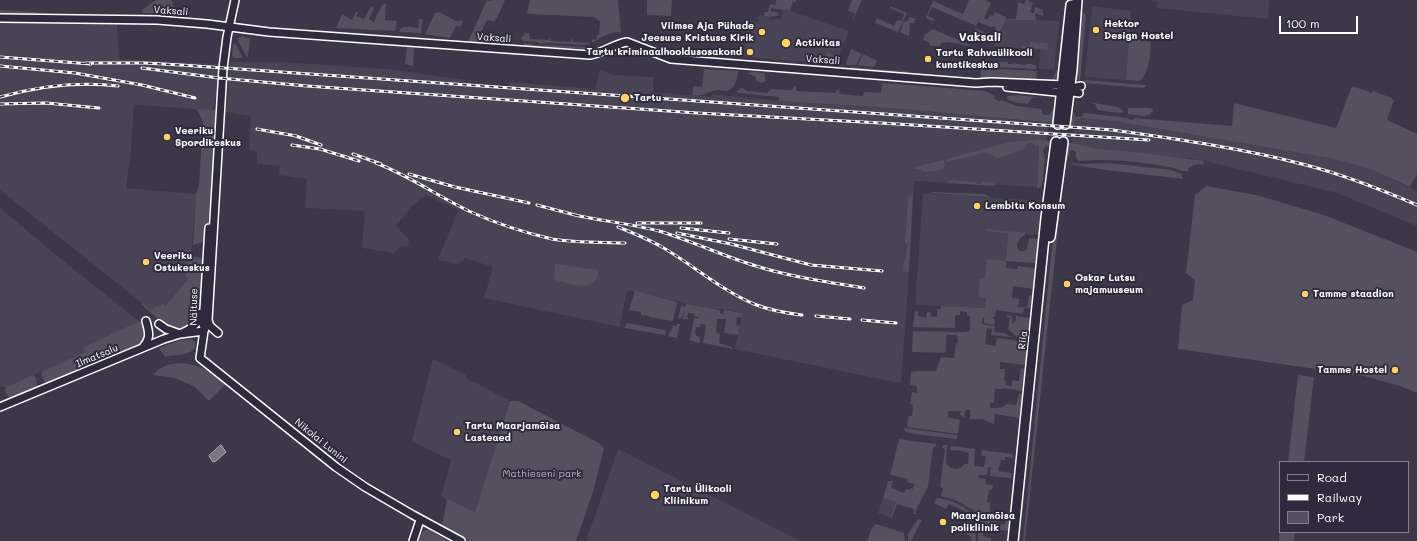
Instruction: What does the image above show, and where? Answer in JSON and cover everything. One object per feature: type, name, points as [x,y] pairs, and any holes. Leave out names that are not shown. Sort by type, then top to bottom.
[{"type":"highway","points":[[1063,123],[1065,88],[1064,66],[1072,0]]},
{"type":"highway","points":[[1065,88],[1071,73],[1077,0]]},
{"type":"highway","name":"Riia","points":[[1013,541],[1046,218],[1060,142],[1019,541]]},
{"type":"street","name":"Näituse","points":[[204,331],[208,320],[223,73],[229,27],[235,0]]},
{"type":"street","name":"Vaksali","points":[[0,18],[150,19],[282,33],[590,55],[596,54],[620,43],[627,42],[671,59],[981,83],[1048,91],[1065,88]]},
{"type":"street","points":[[1051,84],[1056,82],[1061,76],[1064,66]]},
{"type":"street","points":[[1065,88],[1081,86],[1073,79],[1071,73]]},
{"type":"street","name":"Vaksali","points":[[981,83],[1051,84],[1065,88]]},
{"type":"street","points":[[1048,91],[1055,96],[1063,106],[1079,93],[1065,88]]},
{"type":"street","points":[[1063,123],[1065,88]]},
{"type":"street","name":"Näituse","points":[[204,331],[204,301],[211,216],[215,197]]},
{"type":"street","points":[[159,324],[180,334],[195,326],[200,319],[204,301]]},
{"type":"street","points":[[208,320],[210,326],[218,333]]},
{"type":"street","points":[[141,348],[148,341],[149,336],[146,321]]},
{"type":"street","name":"Ilmatsalu","points":[[0,407],[141,348],[180,334],[204,331]]},
{"type":"street","name":"Nikolai Lunini","points":[[204,331],[200,358],[336,467],[365,487],[420,520],[461,541]]},
{"type":"street","points":[[413,541],[420,520]]},
{"type":"shaded area","points":[[1147,0],[1269,0],[1268,19],[1157,8],[1158,1]]},
{"type":"shaded area","points":[[1092,6],[1131,11],[1126,80],[1087,77],[1085,75]]},
{"type":"shaded area","points":[[783,10],[849,31],[835,64],[745,56],[748,21],[758,22],[759,15],[769,17],[770,20],[781,18]]},
{"type":"shaded area","points":[[1006,19],[1059,21],[1054,70],[1039,69],[1040,50],[994,46]]},
{"type":"shaded area","points":[[0,23],[96,23],[117,25],[119,59],[218,64],[215,103],[212,110],[134,105],[131,152],[126,188],[196,194],[191,256],[188,259],[185,275],[188,278],[165,306],[152,311],[0,190]]},
{"type":"shaded area","points":[[230,62],[282,62],[387,69],[465,80],[465,82],[508,86],[509,82],[595,89],[600,70],[614,75],[653,77],[653,92],[711,97],[712,94],[779,101],[903,109],[1048,123],[1047,141],[1039,145],[1037,187],[914,181],[906,317],[901,381],[899,383],[735,349],[743,313],[741,312],[703,307],[627,290],[620,327],[484,298],[493,267],[465,258],[459,264],[438,260],[458,210],[425,195],[411,207],[396,226],[410,240],[407,247],[401,246],[393,254],[389,252],[362,248],[365,211],[305,208],[307,179],[279,175],[280,166],[257,164],[257,152],[249,150],[251,116],[226,112]]},
{"type":"shaded area","points":[[1083,118],[1120,122],[1335,159],[1370,169],[1417,191],[1417,226],[1337,193],[1197,159],[1090,148],[1088,146],[1074,144],[1072,143],[1076,119]]},
{"type":"shaded area","points":[[924,193],[1042,201],[1039,235],[1008,233],[1006,261],[987,260],[985,308],[915,305]]},
{"type":"shaded area","points":[[0,208],[139,321],[84,347],[86,352],[6,387],[0,387]]},
{"type":"shaded area","name":"Tartu Maarjamõisa Lasteaed","points":[[433,359],[466,375],[466,378],[510,401],[475,512],[441,497],[451,460],[412,441]]},
{"type":"shaded area","points":[[221,445],[226,452],[213,462],[209,456]]},
{"type":"shaded area","name":"Tartu Ülikooli Kliinikum","points":[[618,449],[801,541],[586,541]]},
{"type":"shaded area","points":[[883,498],[896,502],[890,517],[878,513]]},
{"type":"green space","points":[[156,0],[171,0],[175,9],[174,14],[143,13],[142,10]]},
{"type":"green space","points":[[487,0],[505,0],[497,18],[494,22],[487,20],[480,34],[479,41],[488,43],[468,42]]},
{"type":"green space","points":[[530,0],[618,0],[621,33],[610,34],[592,43],[592,39],[596,40],[597,35],[599,35],[600,21],[594,17],[530,14],[527,13]]},
{"type":"green space","points":[[647,0],[672,0],[671,16],[647,15]]},
{"type":"green space","points":[[776,0],[796,0],[796,2],[793,2],[790,11],[771,8],[770,11],[779,13],[778,16],[764,16],[765,12],[768,12],[770,4],[775,5]]},
{"type":"green space","points":[[852,0],[862,0],[853,20],[855,13],[848,11]]},
{"type":"green space","points":[[969,0],[985,0],[991,3],[984,18],[987,20],[990,15],[993,16],[995,12],[1006,17],[1006,19],[1016,19],[1018,2],[1024,4],[1026,0],[1033,3],[1030,12],[1034,13],[1035,7],[1043,10],[1043,16],[1035,13],[1036,20],[1006,20],[995,41],[990,40],[996,28],[994,26],[991,27],[978,22],[976,26],[932,7],[928,16],[934,20],[932,21],[926,18],[933,1],[963,14]]},
{"type":"green space","points":[[386,3],[385,20],[397,21],[395,31],[336,28],[342,14],[352,20],[356,12],[358,13],[356,16],[364,19],[371,6],[374,8],[369,19],[374,22],[382,5]]},
{"type":"green space","points":[[890,6],[907,13],[898,32],[875,23],[877,18],[894,26],[897,20],[902,21],[904,14],[890,8]]},
{"type":"green space","points":[[0,10],[35,12],[47,14],[0,14]]},
{"type":"green space","points":[[1080,10],[1086,15],[1080,82],[1075,76]]},
{"type":"green space","points":[[439,12],[458,22],[459,20],[463,22],[460,27],[456,26],[450,38],[425,34],[435,13]]},
{"type":"green space","points":[[910,17],[916,19],[914,23],[910,23],[909,36],[900,32],[904,21],[906,22]]},
{"type":"green space","points":[[419,19],[423,19],[421,33],[399,32],[400,29],[404,27],[418,28]]},
{"type":"green space","points":[[1063,26],[1065,27],[1059,74],[1052,80],[1058,68]]},
{"type":"green space","points":[[975,28],[988,34],[986,39],[980,42],[965,35],[966,32],[973,35]]},
{"type":"green space","points":[[932,29],[970,46],[947,42],[941,43],[940,46],[930,46],[930,43],[923,40],[925,35]]},
{"type":"green space","points":[[526,33],[529,33],[530,39],[549,40],[550,37],[551,41],[570,42],[572,38],[573,42],[591,43],[585,45],[541,44],[537,42],[523,41],[521,38]]},
{"type":"green space","points":[[244,36],[245,38],[250,38],[248,57],[238,41],[239,38]]},
{"type":"green space","points":[[1129,38],[1151,42],[1148,68],[1140,81],[1126,80]]},
{"type":"green space","points":[[1030,42],[1048,43],[1047,51],[1043,49],[1022,48],[1022,46],[1030,46]]},
{"type":"green space","points":[[235,43],[242,58],[234,58],[232,56],[233,45]]},
{"type":"green space","points":[[524,43],[543,46],[586,47],[588,49],[523,46]]},
{"type":"green space","points":[[407,47],[414,47],[413,66],[405,64]]},
{"type":"green space","points":[[851,49],[862,54],[856,65],[847,65],[846,63]]},
{"type":"green space","points":[[827,52],[838,57],[835,64],[825,62]]},
{"type":"green space","points":[[863,54],[877,61],[874,67],[858,65]]},
{"type":"green space","points":[[981,61],[1008,62],[1008,64],[1013,63],[1025,65],[1032,64],[1036,65],[1036,69],[980,66]]},
{"type":"green space","points":[[849,68],[908,72],[904,73]]},
{"type":"green space","points":[[980,68],[1037,71],[1036,79],[1034,81],[984,79],[981,78]]},
{"type":"green space","points":[[704,69],[738,71],[734,86],[726,91],[717,90],[702,95],[692,95],[693,86],[702,87]]},
{"type":"green space","points":[[747,73],[764,73],[766,81],[762,83],[756,81],[756,77]]},
{"type":"green space","points":[[1086,80],[1146,85],[1143,88],[1083,83]]},
{"type":"green space","points":[[882,83],[985,91],[995,96],[994,99],[1000,101],[1001,100],[1017,106],[1042,109],[1042,113],[1044,115],[1049,115],[1052,110],[1055,111],[1054,123],[903,109],[779,101],[779,97],[738,93],[736,91],[742,88],[747,91],[767,93],[771,89],[792,90],[794,86],[796,87],[796,91],[835,93],[839,90],[840,94],[863,96],[864,92],[881,93]]},
{"type":"green space","points":[[1352,86],[1372,93],[1373,91],[1392,98],[1391,99],[1394,100],[1387,120],[1417,134],[1417,174],[1410,187],[1370,169],[1335,159],[1120,122],[1083,118],[1076,119],[1074,125],[1068,125],[1070,112],[1073,112],[1075,117],[1082,117],[1084,113],[1128,118],[1133,120],[1134,118],[1232,126],[1234,103],[1336,128]]},
{"type":"green space","points":[[1017,95],[1039,97],[1032,98],[1028,104],[1013,102],[1006,98],[1008,96]]},
{"type":"green space","points":[[1088,102],[1118,107],[1124,112],[1120,113],[1098,110],[1095,104]]},
{"type":"green space","points":[[1128,108],[1150,108],[1154,110],[1149,115],[1144,116],[1128,114]]},
{"type":"green space","points":[[197,109],[217,110],[212,186],[206,241],[193,245],[203,122]]},
{"type":"green space","points":[[1040,140],[1052,141],[1047,178],[1049,147],[1046,146],[1043,150],[1045,159],[1042,186],[1037,189],[1039,146],[1033,143],[1027,143],[1024,149],[1007,156],[997,158],[991,154],[985,153],[946,162],[946,159],[1009,142]]},
{"type":"green space","points":[[1066,142],[1088,146],[1090,148],[1145,153],[1204,161],[1203,165],[1198,164],[1189,167],[1188,171],[1186,171],[1170,167],[1125,161],[1079,161],[1076,158],[1076,152],[1072,150],[1070,151],[1067,162],[1065,158]]},
{"type":"green space","points":[[944,160],[945,163],[943,170],[922,172],[922,169],[915,169],[915,167]]},
{"type":"green space","points":[[1109,163],[1171,170],[1181,174],[1183,179],[1098,169],[1071,164]]},
{"type":"green space","points":[[949,180],[975,182],[977,184],[981,184],[983,182],[994,183],[995,186],[947,183]]},
{"type":"green space","name":"Tamme staadion","points":[[1206,186],[1256,195],[1324,215],[1417,252],[1417,393],[1400,386],[1364,376],[1178,349],[1182,305],[1193,300],[1195,280],[1186,273],[1195,195]]},
{"type":"green space","points":[[1062,191],[1025,541],[1023,541],[1055,217]]},
{"type":"green space","points":[[931,192],[985,194],[989,199],[987,197]]},
{"type":"green space","points":[[913,194],[909,272],[903,271],[908,243],[905,243],[908,200]]},
{"type":"green space","points":[[987,229],[1026,233],[1019,240],[1017,245],[1018,249],[1021,251],[1027,249],[1029,238],[1038,239],[1036,263],[1006,261],[1008,233],[986,231]]},
{"type":"green space","points":[[191,256],[201,258],[204,264],[196,320],[191,325],[180,329],[162,322],[141,304],[142,303],[152,311],[156,306],[159,307],[162,304],[165,306],[188,279],[185,275],[188,259]]},
{"type":"green space","points":[[987,259],[1006,261],[1006,268],[1017,269],[1018,266],[1035,268],[1033,289],[1013,286],[1012,298],[1019,299],[1018,307],[1027,307],[1029,295],[1032,295],[1031,308],[1024,308],[1023,314],[996,310],[995,317],[993,317],[993,319],[995,319],[994,325],[984,323],[984,317],[982,324],[995,326],[994,332],[1004,333],[1012,337],[991,335],[992,329],[987,328],[985,344],[995,346],[997,338],[1028,342],[1025,365],[1000,362],[1000,369],[1005,369],[1004,380],[1006,381],[1006,385],[1012,386],[1012,380],[1019,381],[1021,368],[1025,369],[1022,391],[1003,388],[995,389],[994,403],[990,403],[990,408],[1001,407],[1006,404],[1016,405],[1019,394],[1022,394],[1019,418],[995,414],[994,424],[982,419],[970,419],[970,410],[965,410],[964,418],[960,414],[961,411],[948,411],[948,417],[960,420],[958,434],[907,427],[908,416],[912,416],[913,405],[910,404],[912,392],[917,393],[917,386],[910,385],[911,372],[936,371],[941,357],[954,358],[956,343],[958,343],[957,335],[946,335],[946,351],[944,353],[912,352],[913,331],[970,331],[970,316],[967,315],[967,312],[960,311],[960,315],[955,315],[955,328],[913,327],[915,311],[918,312],[918,316],[926,318],[927,312],[930,312],[931,316],[937,317],[937,309],[941,309],[941,306],[985,308],[986,298],[978,297],[980,278],[985,278]]},
{"type":"green space","points":[[555,264],[598,270],[599,274],[590,284],[579,286],[570,284],[554,279]]},
{"type":"green space","points":[[635,291],[677,302],[673,321],[641,315],[641,312],[629,310]]},
{"type":"green space","points":[[686,304],[720,310],[720,313],[723,314],[724,310],[743,313],[742,318],[737,317],[736,325],[740,326],[738,335],[724,333],[726,319],[717,319],[716,333],[720,334],[719,343],[732,347],[733,349],[703,343],[706,325],[701,324],[700,327],[696,327],[695,334],[697,335],[696,336],[700,337],[700,343],[689,340],[694,318],[698,319],[699,317],[688,313],[687,317],[689,319],[683,319],[684,308],[682,318],[678,319],[681,306],[685,307]]},
{"type":"green space","points":[[1007,315],[1012,316],[1012,323],[1014,324],[1014,321],[1016,321],[1016,316],[1030,318],[1028,338],[1017,337],[1008,329],[1010,318],[1007,317]]},
{"type":"green space","points":[[139,321],[144,326],[146,333],[144,343],[141,345],[117,353],[47,383],[44,381],[41,374],[43,371],[85,352],[84,347]]},
{"type":"green space","points":[[627,323],[665,330],[666,332],[665,335],[624,328]]},
{"type":"green space","points":[[677,324],[680,324],[677,338],[668,336],[673,326],[676,326]]},
{"type":"green space","points":[[190,339],[194,341],[196,345],[191,352],[165,357],[159,348],[181,340]]},
{"type":"green space","points":[[180,363],[200,367],[210,372],[226,384],[209,401],[195,387],[175,378],[153,375],[165,366]]},
{"type":"green space","points":[[33,375],[36,378],[38,387],[11,399],[8,397],[5,391],[6,387]]},
{"type":"green space","points":[[1298,375],[1314,377],[1304,461],[1288,461]]},
{"type":"green space","name":"Mathieseni park","points":[[510,401],[518,401],[599,443],[604,448],[593,492],[576,541],[470,541],[442,526],[447,499],[475,512]]},
{"type":"green space","points":[[903,428],[957,435],[957,439],[909,433]]},
{"type":"green space","points":[[899,439],[936,444],[936,446],[933,448],[928,486],[915,512],[917,514],[914,514],[914,509],[897,504],[892,517],[890,518],[896,502],[883,498],[888,481],[893,481],[891,488],[904,493],[906,489],[913,489],[914,484],[907,482],[908,479],[890,475]]},
{"type":"green space","points":[[943,445],[947,445],[946,463],[949,467],[955,469],[961,468],[964,464],[968,464],[969,453],[950,450],[951,446],[975,449],[974,466],[984,467],[986,456],[981,455],[982,450],[1012,454],[1013,458],[1005,457],[1005,460],[1001,460],[998,471],[1012,473],[1011,478],[990,476],[991,467],[988,467],[987,475],[979,475],[978,478],[986,479],[985,484],[993,485],[992,490],[989,490],[987,502],[990,503],[990,511],[995,520],[997,520],[997,523],[999,525],[1005,524],[1007,512],[1010,513],[1008,531],[984,528],[983,536],[991,538],[991,541],[978,541],[978,522],[975,511],[955,500],[941,496],[943,488],[940,487],[945,450],[942,447]]},
{"type":"green space","points":[[937,498],[952,501],[962,506],[973,515],[974,518],[969,518],[970,514],[949,504],[946,509],[934,503]]},
{"type":"green space","points":[[918,519],[922,520],[911,541],[908,541],[908,534]]},
{"type":"green space","points":[[967,521],[975,525],[976,541],[970,541],[972,537],[966,534],[970,525],[966,523]]},
{"type":"green space","points":[[876,524],[904,533],[905,541],[867,541],[872,528]]},
{"type":"green space","points":[[425,530],[429,530],[449,541],[419,541],[421,534]]},
{"type":"green space","points":[[1280,533],[1295,533],[1294,541],[1279,541]]},
{"type":"tunnel","points":[[1056,142],[1058,124]]},
{"type":"tunnel","points":[[1063,142],[1065,124]]},
{"type":"railway","points":[[0,57],[91,64]]},
{"type":"railway","points":[[85,63],[145,63],[181,65],[1113,130],[1184,140],[1279,158],[1332,172],[1417,205]]},
{"type":"railway","points":[[0,66],[75,73],[142,85],[195,98]]},
{"type":"railway","points":[[142,68],[219,78],[307,86],[697,113],[1149,140]]},
{"type":"railway","points":[[0,97],[44,87],[73,84],[118,86]]},
{"type":"railway","points":[[0,104],[46,103],[99,108]]},
{"type":"railway","points":[[257,129],[296,136],[321,145]]},
{"type":"railway","points":[[292,145],[320,149],[359,161]]},
{"type":"railway","points":[[353,154],[381,164]]},
{"type":"railway","points":[[376,163],[401,174],[471,212],[490,220],[542,237],[579,242],[625,243]]},
{"type":"railway","points":[[409,174],[455,187],[529,203]]},
{"type":"railway","points":[[537,205],[579,216]]},
{"type":"railway","points":[[575,215],[659,231],[769,270],[810,279],[864,288]]},
{"type":"railway","points":[[637,223],[701,223]]},
{"type":"railway","points":[[618,227],[662,247],[730,292],[754,304],[765,308],[802,315]]},
{"type":"railway","points":[[681,228],[729,233]]},
{"type":"railway","points":[[677,233],[731,244],[811,265],[882,271]]},
{"type":"railway","points":[[729,239],[777,244]]},
{"type":"railway","points":[[816,316],[850,319]]},
{"type":"railway","points":[[862,320],[896,323]]},
{"type":"place","name":"Hektor Design Hostel","points":[[1096,30]]},
{"type":"place","name":"Viimse Aja Pühade Jeesuse Kristuse Kirik","points":[[762,32]]},
{"type":"place","name":"Activitas","points":[[786,43]]},
{"type":"place","name":"Tartu kriminaalhooldusosakond","points":[[750,52]]},
{"type":"place","name":"Tartu Rahvaülikooli kunstikeskus","points":[[928,59]]},
{"type":"place","name":"Tartu","points":[[625,98]]},
{"type":"place","name":"Veeriku Spordikeskus","points":[[167,137]]},
{"type":"place","name":"Lembitu Konsum","points":[[977,206]]},
{"type":"place","name":"Veeriku Ostukeskus","points":[[146,262]]},
{"type":"place","name":"Oskar Lutsu majamuuseum","points":[[1067,284]]},
{"type":"place","name":"Tamme staadion","points":[[1305,294]]},
{"type":"place","name":"Tamme Hostel","points":[[1395,370]]},
{"type":"place","name":"Tartu Maarjamõisa Lasteaed","points":[[457,432]]},
{"type":"place","name":"Tartu Ülikooli Kliinikum","points":[[655,495]]},
{"type":"place","name":"Maarjamõisa polikliinik","points":[[943,522]]},
{"type":"district","name":"Vaksali","points":[[980,37]]}]
